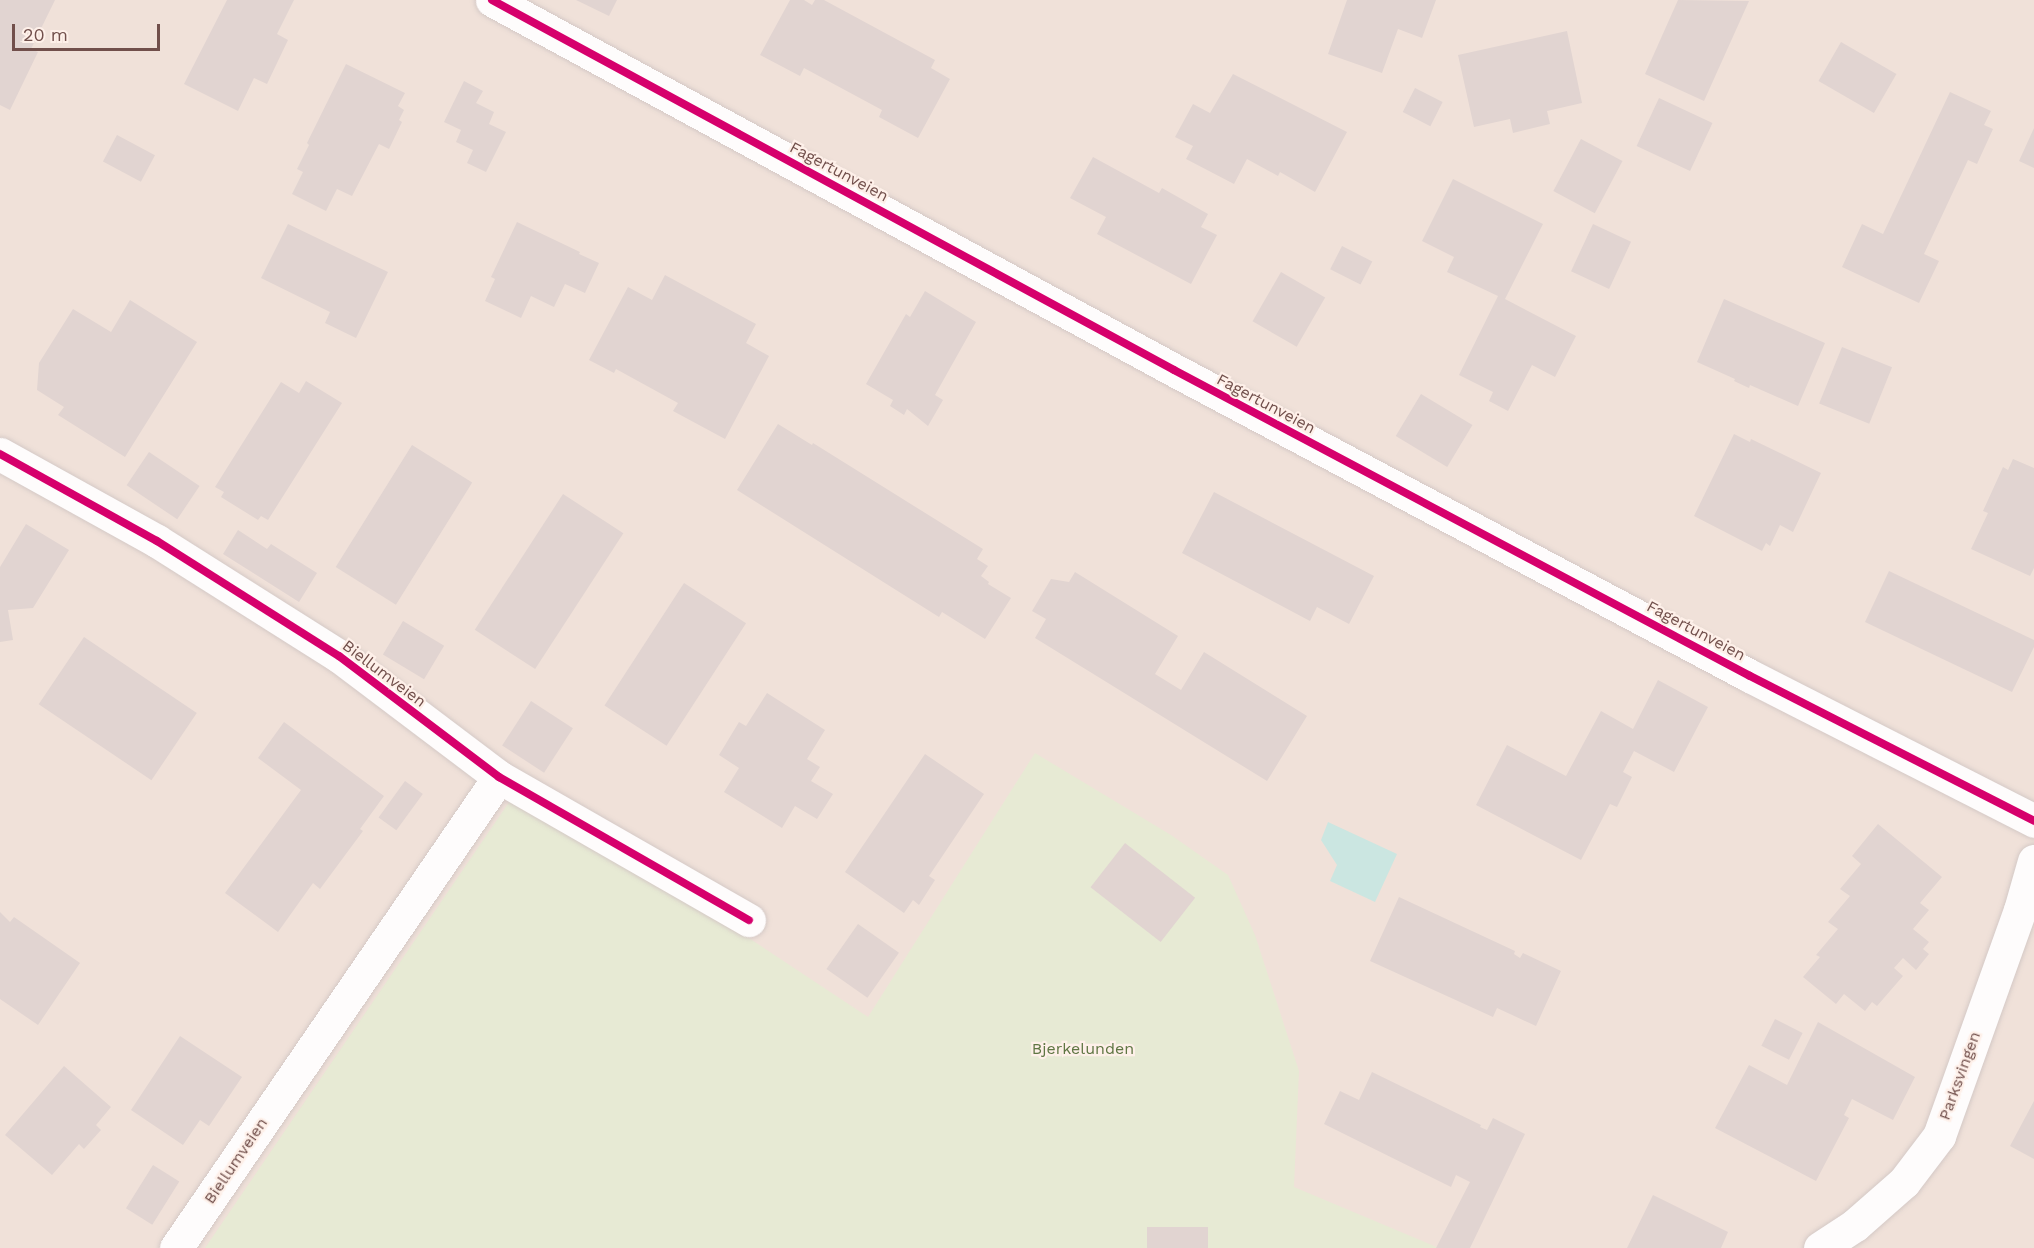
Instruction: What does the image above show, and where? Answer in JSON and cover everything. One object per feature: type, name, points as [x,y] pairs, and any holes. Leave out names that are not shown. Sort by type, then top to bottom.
[{"type":"street","name":"Fagertunveien","points":[[492,0],[1174,370],[1750,676],[2034,821]]},
{"type":"street","name":"Biellumveien","points":[[0,454],[157,541],[339,656],[499,777],[749,920]]},
{"type":"street","name":"Biellumveien","points":[[176,1248],[499,777]]},
{"type":"street","name":"Parksvingen","points":[[1820,1248],[1855,1225],[1904,1182],[1939,1136],[2020,910],[2034,861]]},
{"type":"shaded area","points":[[0,0],[2034,0],[2034,1248],[0,1248]]},
{"type":"green space","name":"Bjerkelunden","points":[[1035,753],[1171,835],[1228,875],[1255,935],[1299,1071],[1294,1187],[1439,1248],[205,1248],[520,786],[868,1017]]},
{"type":"water","points":[[1328,822],[1397,854],[1375,902],[1330,881],[1337,865],[1321,840]]},
{"type":"building","points":[[0,0],[55,0],[31,49],[38,52],[10,110],[0,105]]},
{"type":"building","points":[[227,0],[294,0],[277,34],[288,40],[267,84],[254,78],[238,111],[184,84]]},
{"type":"building","points":[[576,0],[617,0],[609,16]]},
{"type":"building","points":[[790,0],[804,0],[812,5],[815,0],[824,0],[935,60],[931,68],[950,79],[918,138],[879,117],[882,110],[804,68],[800,76],[760,55]]},
{"type":"building","points":[[1347,0],[1436,0],[1422,38],[1398,29],[1382,73],[1328,54]]},
{"type":"building","points":[[1678,0],[1749,1],[1704,101],[1645,74]]},
{"type":"building","points":[[1567,31],[1582,103],[1547,111],[1550,124],[1513,133],[1510,119],[1474,127],[1458,55]]},
{"type":"building","points":[[1841,42],[1896,74],[1874,113],[1818,81]]},
{"type":"building","points":[[346,64],[405,93],[398,106],[404,110],[399,120],[402,122],[389,149],[379,144],[352,196],[337,189],[326,211],[292,194],[303,172],[297,169],[309,145],[307,143]]},
{"type":"building","points":[[1233,74],[1347,132],[1315,192],[1280,172],[1278,176],[1247,159],[1234,184],[1186,159],[1193,146],[1175,137],[1193,104],[1210,113]]},
{"type":"building","points":[[464,81],[483,91],[476,103],[494,112],[489,124],[506,132],[486,172],[467,163],[473,150],[456,142],[461,130],[444,122]]},
{"type":"building","points":[[1415,88],[1443,102],[1430,126],[1403,112]]},
{"type":"building","points":[[1950,92],[1991,111],[1984,125],[1993,129],[1977,164],[1968,160],[1924,254],[1939,261],[1919,303],[1842,267],[1862,224],[1883,234]]},
{"type":"building","points":[[1659,98],[1712,123],[1690,171],[1637,146]]},
{"type":"building","points":[[2034,128],[2034,168],[2019,161]]},
{"type":"building","points":[[117,135],[155,155],[141,182],[103,161]]},
{"type":"building","points":[[1581,139],[1622,161],[1595,213],[1553,191]]},
{"type":"building","points":[[1093,157],[1159,193],[1162,188],[1208,214],[1201,227],[1217,235],[1191,284],[1097,234],[1106,217],[1070,198]]},
{"type":"building","points":[[1453,179],[1543,224],[1505,299],[1576,336],[1555,377],[1532,365],[1508,411],[1489,401],[1493,392],[1459,375],[1498,296],[1447,272],[1454,257],[1422,241]]},
{"type":"building","points":[[517,222],[599,263],[585,293],[565,284],[554,307],[531,296],[521,318],[485,301],[495,279],[491,277]]},
{"type":"building","points":[[288,224],[388,272],[356,338],[325,323],[330,312],[261,278]]},
{"type":"building","points":[[1593,224],[1631,242],[1609,289],[1571,271]]},
{"type":"building","points":[[1342,246],[1372,261],[1360,285],[1330,269]]},
{"type":"building","points":[[1281,272],[1325,298],[1297,347],[1252,321]]},
{"type":"building","points":[[665,275],[756,324],[746,343],[769,356],[725,439],[673,411],[678,403],[616,369],[614,373],[589,360],[628,287],[652,300]]},
{"type":"building","points":[[925,291],[976,322],[935,395],[943,400],[928,426],[907,409],[904,415],[890,406],[893,400],[866,384],[906,314],[910,317]]},
{"type":"building","points":[[1724,299],[1825,343],[1798,406],[1750,385],[1749,388],[1697,362]]},
{"type":"building","points":[[130,300],[197,342],[125,457],[58,415],[64,407],[37,390],[39,363],[73,309],[111,332]]},
{"type":"building","points":[[1842,347],[1892,367],[1869,424],[1819,404]]},
{"type":"building","points":[[306,381],[342,403],[268,520],[261,516],[258,520],[221,497],[224,492],[215,487],[281,382],[299,393]]},
{"type":"building","points":[[1421,394],[1472,425],[1447,467],[1396,436]]},
{"type":"building","points":[[778,424],[812,445],[813,443],[983,549],[977,559],[988,566],[981,576],[989,582],[988,584],[1011,598],[985,639],[942,612],[939,617],[737,490]]},
{"type":"building","points":[[1734,434],[1750,442],[1751,439],[1821,473],[1793,532],[1780,525],[1770,546],[1766,543],[1762,551],[1694,516]]},
{"type":"building","points":[[412,445],[472,483],[396,605],[336,567]]},
{"type":"building","points":[[149,452],[200,486],[177,519],[127,485]]},
{"type":"building","points":[[2013,459],[2034,468],[2034,568],[2030,576],[1971,549],[1988,513],[1983,511],[2003,467],[2008,470]]},
{"type":"building","points":[[1214,492],[1374,576],[1349,624],[1317,607],[1310,621],[1182,553]]},
{"type":"building","points":[[563,494],[623,533],[535,669],[475,630]]},
{"type":"building","points":[[26,524],[69,550],[33,608],[8,610],[13,640],[0,642],[0,567]]},
{"type":"building","points":[[238,530],[267,549],[271,544],[317,573],[299,602],[223,554]]},
{"type":"building","points":[[1889,571],[2034,640],[2034,647],[2012,692],[1865,622]]},
{"type":"building","points":[[1075,572],[1178,636],[1155,674],[1181,690],[1204,652],[1307,716],[1267,781],[1035,638],[1046,619],[1032,611],[1051,579],[1069,582]]},
{"type":"building","points":[[684,583],[746,623],[667,746],[604,705]]},
{"type":"building","points":[[403,621],[444,646],[424,679],[383,654]]},
{"type":"building","points":[[84,637],[197,713],[151,780],[39,704]]},
{"type":"building","points":[[1658,680],[1708,707],[1674,772],[1634,751],[1623,772],[1632,777],[1617,807],[1610,804],[1581,860],[1476,805],[1507,745],[1566,776],[1601,711],[1633,729]]},
{"type":"building","points":[[767,693],[825,730],[807,759],[820,767],[811,781],[833,794],[817,819],[795,806],[782,828],[724,792],[739,768],[719,755],[739,722],[746,726]]},
{"type":"building","points":[[531,701],[573,728],[544,773],[502,745]]},
{"type":"building","points":[[284,722],[384,796],[360,829],[363,831],[320,889],[313,883],[278,932],[225,893],[301,790],[258,758]]},
{"type":"building","points":[[925,754],[984,794],[929,876],[935,880],[919,905],[913,900],[904,913],[845,872]]},
{"type":"building","points":[[405,781],[423,794],[396,830],[379,817]]},
{"type":"building","points":[[1878,824],[1942,877],[1920,903],[1929,910],[1913,929],[1929,942],[1923,949],[1929,954],[1916,970],[1903,958],[1894,968],[1903,976],[1877,1006],[1872,1002],[1865,1011],[1844,994],[1836,1004],[1803,977],[1820,957],[1816,955],[1838,929],[1828,922],[1850,896],[1840,889],[1861,864],[1852,856]]},
{"type":"building","points":[[1125,843],[1195,898],[1161,942],[1091,887]]},
{"type":"building","points":[[1399,897],[1515,951],[1514,954],[1520,958],[1523,953],[1561,971],[1536,1026],[1497,1008],[1493,1017],[1370,961]]},
{"type":"building","points":[[0,912],[10,922],[14,917],[80,963],[38,1025],[0,999]]},
{"type":"building","points":[[858,924],[899,953],[867,998],[826,969]]},
{"type":"building","points":[[1775,1019],[1803,1033],[1789,1060],[1761,1046]]},
{"type":"building","points":[[1818,1022],[1915,1077],[1893,1120],[1852,1099],[1844,1115],[1849,1118],[1816,1181],[1715,1128],[1749,1065],[1787,1085]]},
{"type":"building","points":[[180,1036],[242,1077],[209,1126],[200,1120],[183,1145],[131,1110]]},
{"type":"building","points":[[64,1066],[111,1107],[96,1125],[101,1130],[84,1149],[79,1144],[52,1175],[5,1135]]},
{"type":"building","points":[[1372,1072],[1487,1130],[1493,1118],[1525,1134],[1470,1248],[1436,1248],[1470,1182],[1456,1175],[1451,1187],[1324,1124],[1340,1091],[1359,1100]]},
{"type":"building","points":[[2034,1101],[2034,1159],[2010,1146]]},
{"type":"building","points":[[153,1165],[179,1181],[152,1225],[126,1208]]},
{"type":"building","points":[[1653,1195],[1728,1232],[1721,1248],[1627,1248]]},
{"type":"building","points":[[1147,1227],[1208,1227],[1208,1248],[1147,1248]]},
{"type":"cycle path","points":[[492,0],[1174,370],[1750,676],[2034,821]]},
{"type":"cycle path","points":[[0,454],[157,541],[339,656],[499,777],[749,920]]}]
